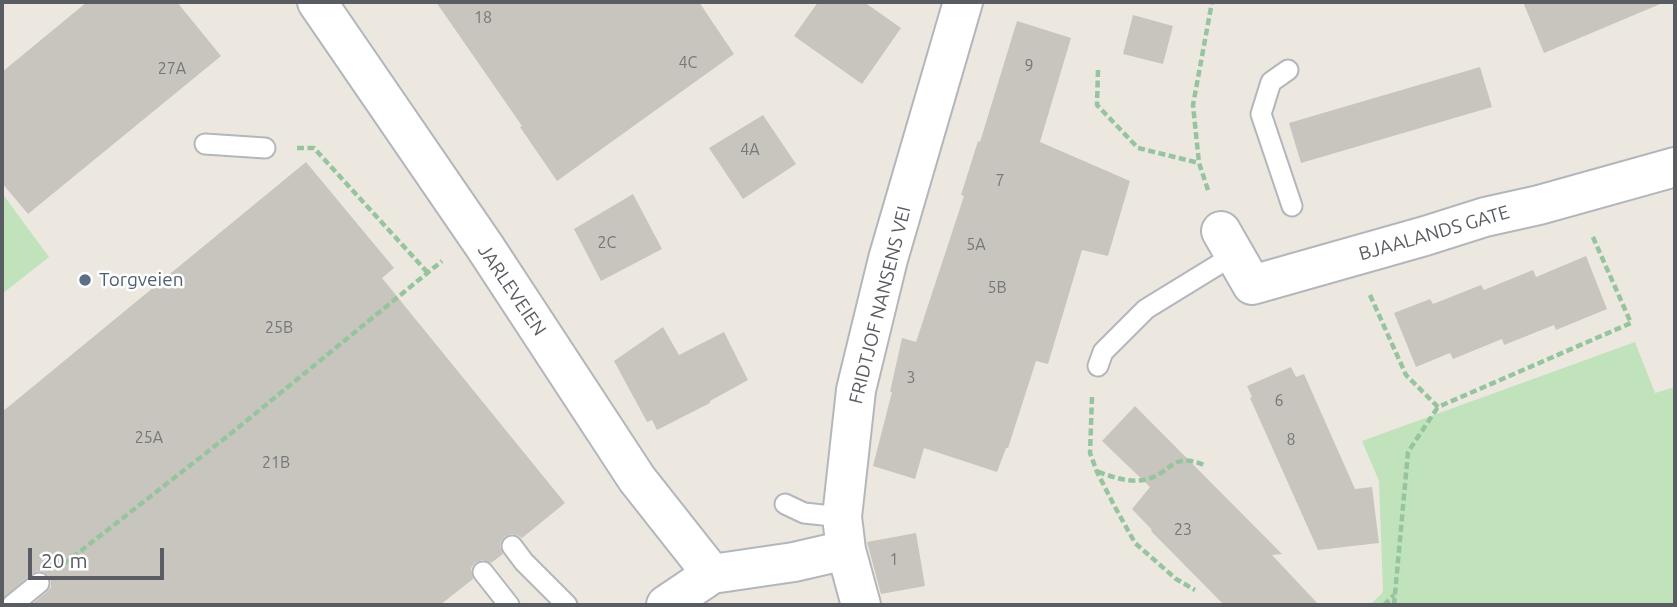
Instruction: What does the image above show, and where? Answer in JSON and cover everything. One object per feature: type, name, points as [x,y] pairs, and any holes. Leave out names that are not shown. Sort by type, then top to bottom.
[{"type":"street","name":"JARLEVEIEN","points":[[317,2],[485,247],[637,479],[712,574]]},
{"type":"street","name":"FRIDTJOF NANSENS VEI","points":[[844,533],[856,390],[950,11]]},
{"type":"street","name":"BJAALANDS GATE","points":[[1228,243],[1252,285],[1485,217],[1675,166]]},
{"type":"street","points":[[666,605],[712,574],[794,562],[844,533],[861,605]]},
{"type":"lane","points":[[1288,70],[1271,82],[1261,114],[1292,206]]},
{"type":"lane","points":[[205,144],[265,148]]},
{"type":"lane","points":[[1098,366],[1103,352],[1146,309],[1228,243]]},
{"type":"lane","points":[[785,504],[844,533]]},
{"type":"lane","points":[[512,546],[524,562],[567,605]]},
{"type":"lane","points":[[483,572],[509,605]]},
{"type":"lane","points":[[12,605],[39,583]]},
{"type":"path","points":[[1212,2],[1193,105],[1199,163],[1228,243]]},
{"type":"path","points":[[1098,70],[1097,105],[1138,148],[1199,163]]},
{"type":"path","points":[[39,583],[229,435],[427,271],[314,148],[265,148]]},
{"type":"path","points":[[1394,605],[1408,452],[1438,407],[1631,323],[1574,195]]},
{"type":"path","points":[[1353,256],[1406,375],[1438,407]]},
{"type":"path","points":[[1092,397],[1090,453],[1097,472],[1136,543],[1176,579],[1195,590]]},
{"type":"path","points":[[1097,472],[1136,481],[1161,473],[1180,460],[1192,460],[1204,465]]},
{"type":"path","points":[[1384,605],[1394,595]]},
{"type":"green space","points":[[2,193],[49,257],[2,294]]},
{"type":"green space","points":[[1635,342],[1655,393],[1675,387],[1675,605],[1370,605],[1383,592],[1379,481],[1362,441]]},
{"type":"building","points":[[87,2],[177,2],[221,56],[28,214],[2,183],[2,72]]},
{"type":"building","points":[[436,2],[699,2],[734,54],[557,181]]},
{"type":"building","points":[[818,2],[864,2],[901,28],[862,84],[794,36]]},
{"type":"building","points":[[1523,2],[1665,2],[1544,53]]},
{"type":"building","points":[[1133,15],[1173,26],[1163,64],[1123,54]]},
{"type":"building","points":[[1017,21],[1071,38],[1040,142],[1130,181],[1108,256],[1082,250],[1048,364],[1036,361],[1008,448],[997,472],[924,448],[915,479],[873,466],[892,392],[902,338],[916,342]]},
{"type":"building","points":[[1480,67],[1492,107],[1301,163],[1289,123]]},
{"type":"building","points":[[763,115],[796,164],[743,199],[709,148]]},
{"type":"building","points":[[306,162],[394,268],[382,278],[565,503],[522,538],[511,534],[504,537],[500,547],[503,554],[491,563],[482,560],[475,563],[471,568],[473,579],[440,605],[31,605],[51,587],[49,576],[38,571],[2,599],[2,412]]},
{"type":"building","points":[[633,194],[662,249],[601,281],[574,229]]},
{"type":"building","points":[[1586,256],[1607,309],[1556,330],[1554,325],[1504,345],[1502,339],[1453,359],[1450,353],[1416,367],[1394,313],[1430,299],[1433,304],[1481,285],[1484,290],[1533,270],[1536,277]]},
{"type":"building","points":[[663,327],[679,355],[724,332],[748,380],[657,430],[652,420],[647,422],[614,361]]},
{"type":"building","points":[[1291,367],[1296,377],[1304,374],[1355,489],[1372,487],[1379,543],[1318,550],[1247,386]]},
{"type":"building","points":[[1135,406],[1282,554],[1272,555],[1319,605],[1224,605],[1151,531],[1132,509],[1150,487],[1102,441]]},
{"type":"building","points":[[916,533],[925,586],[881,594],[867,542]]},
{"type":"place","name":"Torgveien","points":[[85,280]]}]
